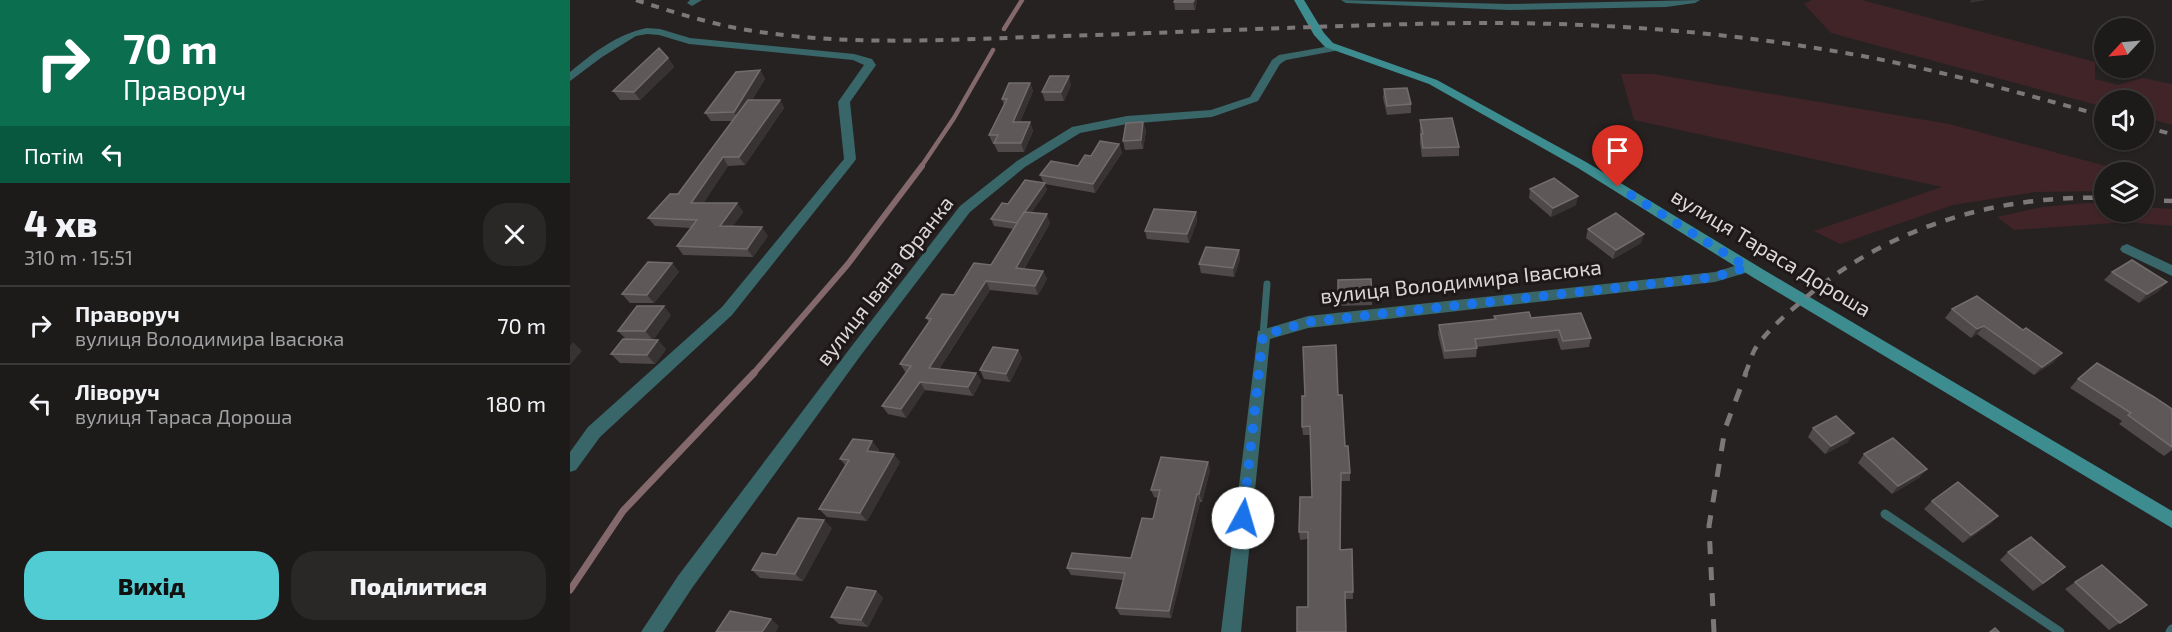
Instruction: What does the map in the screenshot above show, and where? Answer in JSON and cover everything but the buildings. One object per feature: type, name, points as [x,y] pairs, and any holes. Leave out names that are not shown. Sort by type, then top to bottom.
[{"type":"street","points":[[1299,0],[1320,36],[1336,48]]},
{"type":"street","points":[[1346,0],[1508,3],[1695,0]]},
{"type":"street","points":[[570,78],[598,55],[633,34],[660,32],[689,41],[854,57],[868,61],[870,65],[844,102],[850,159],[727,311],[594,432],[570,465]]},
{"type":"street","name":"вулиця Тараса Дороша","points":[[1336,48],[1433,82],[1582,165],[1753,270],[2172,520]]},
{"type":"street","name":"вулиця Івана Франка","points":[[651,632],[684,582],[965,209],[1021,164],[1076,130],[1127,120],[1212,113],[1254,99],[1276,62],[1283,57],[1336,48]]},
{"type":"street","points":[[2127,249],[2172,272]]},
{"type":"street","name":"вулиця Володимира Івасюка","points":[[1263,335],[1308,322],[1715,277],[1753,270]]},
{"type":"street","points":[[1231,632],[1263,335]]},
{"type":"lane","points":[[1263,335],[1267,284]]},
{"type":"lane","points":[[1885,514],[2060,632]]},
{"type":"shaded area","points":[[1812,0],[1862,0],[2094,62],[2095,79],[2118,85],[2142,78],[2172,84],[2172,125],[2154,120],[2154,90],[2094,90],[2094,104],[1831,33],[1804,4]]},
{"type":"shaded area","points":[[1621,74],[1653,74],[1949,124],[2094,163],[2094,191],[2035,192],[1953,205],[1840,244],[1814,231],[1942,187],[1634,120]]},
{"type":"shaded area","points":[[2094,203],[2094,222],[2127,222],[2014,230],[1997,217],[2042,207]]},
{"type":"shaded area","points":[[2154,208],[2172,209],[2172,226],[2127,222],[2154,222]]},
{"type":"waterway","points":[[1004,29],[1022,0]]},
{"type":"waterway","points":[[921,167],[954,118],[993,50]]},
{"type":"waterway","points":[[753,374],[848,264],[922,166]]},
{"type":"waterway","points":[[570,590],[623,511],[754,373]]},
{"type":"railway","points":[[636,0],[686,16],[736,28],[817,38],[858,40],[941,40],[1465,23],[1610,26],[1755,39],[1883,60],[1978,82],[2094,113]]},
{"type":"railway","points":[[2154,130],[2172,134]]},
{"type":"railway","points":[[1745,374],[1754,352],[1765,335],[1803,300],[1835,275],[1870,253],[1906,235],[1983,210],[2023,203],[2094,198]]},
{"type":"railway","points":[[2154,200],[2172,201]]},
{"type":"railway","points":[[1714,632],[1709,526],[1725,429],[1746,373]]},
{"type":"route","points":[[1243,518],[1263,335],[1308,322],[1715,277],[1747,267],[1618,187]]}]
